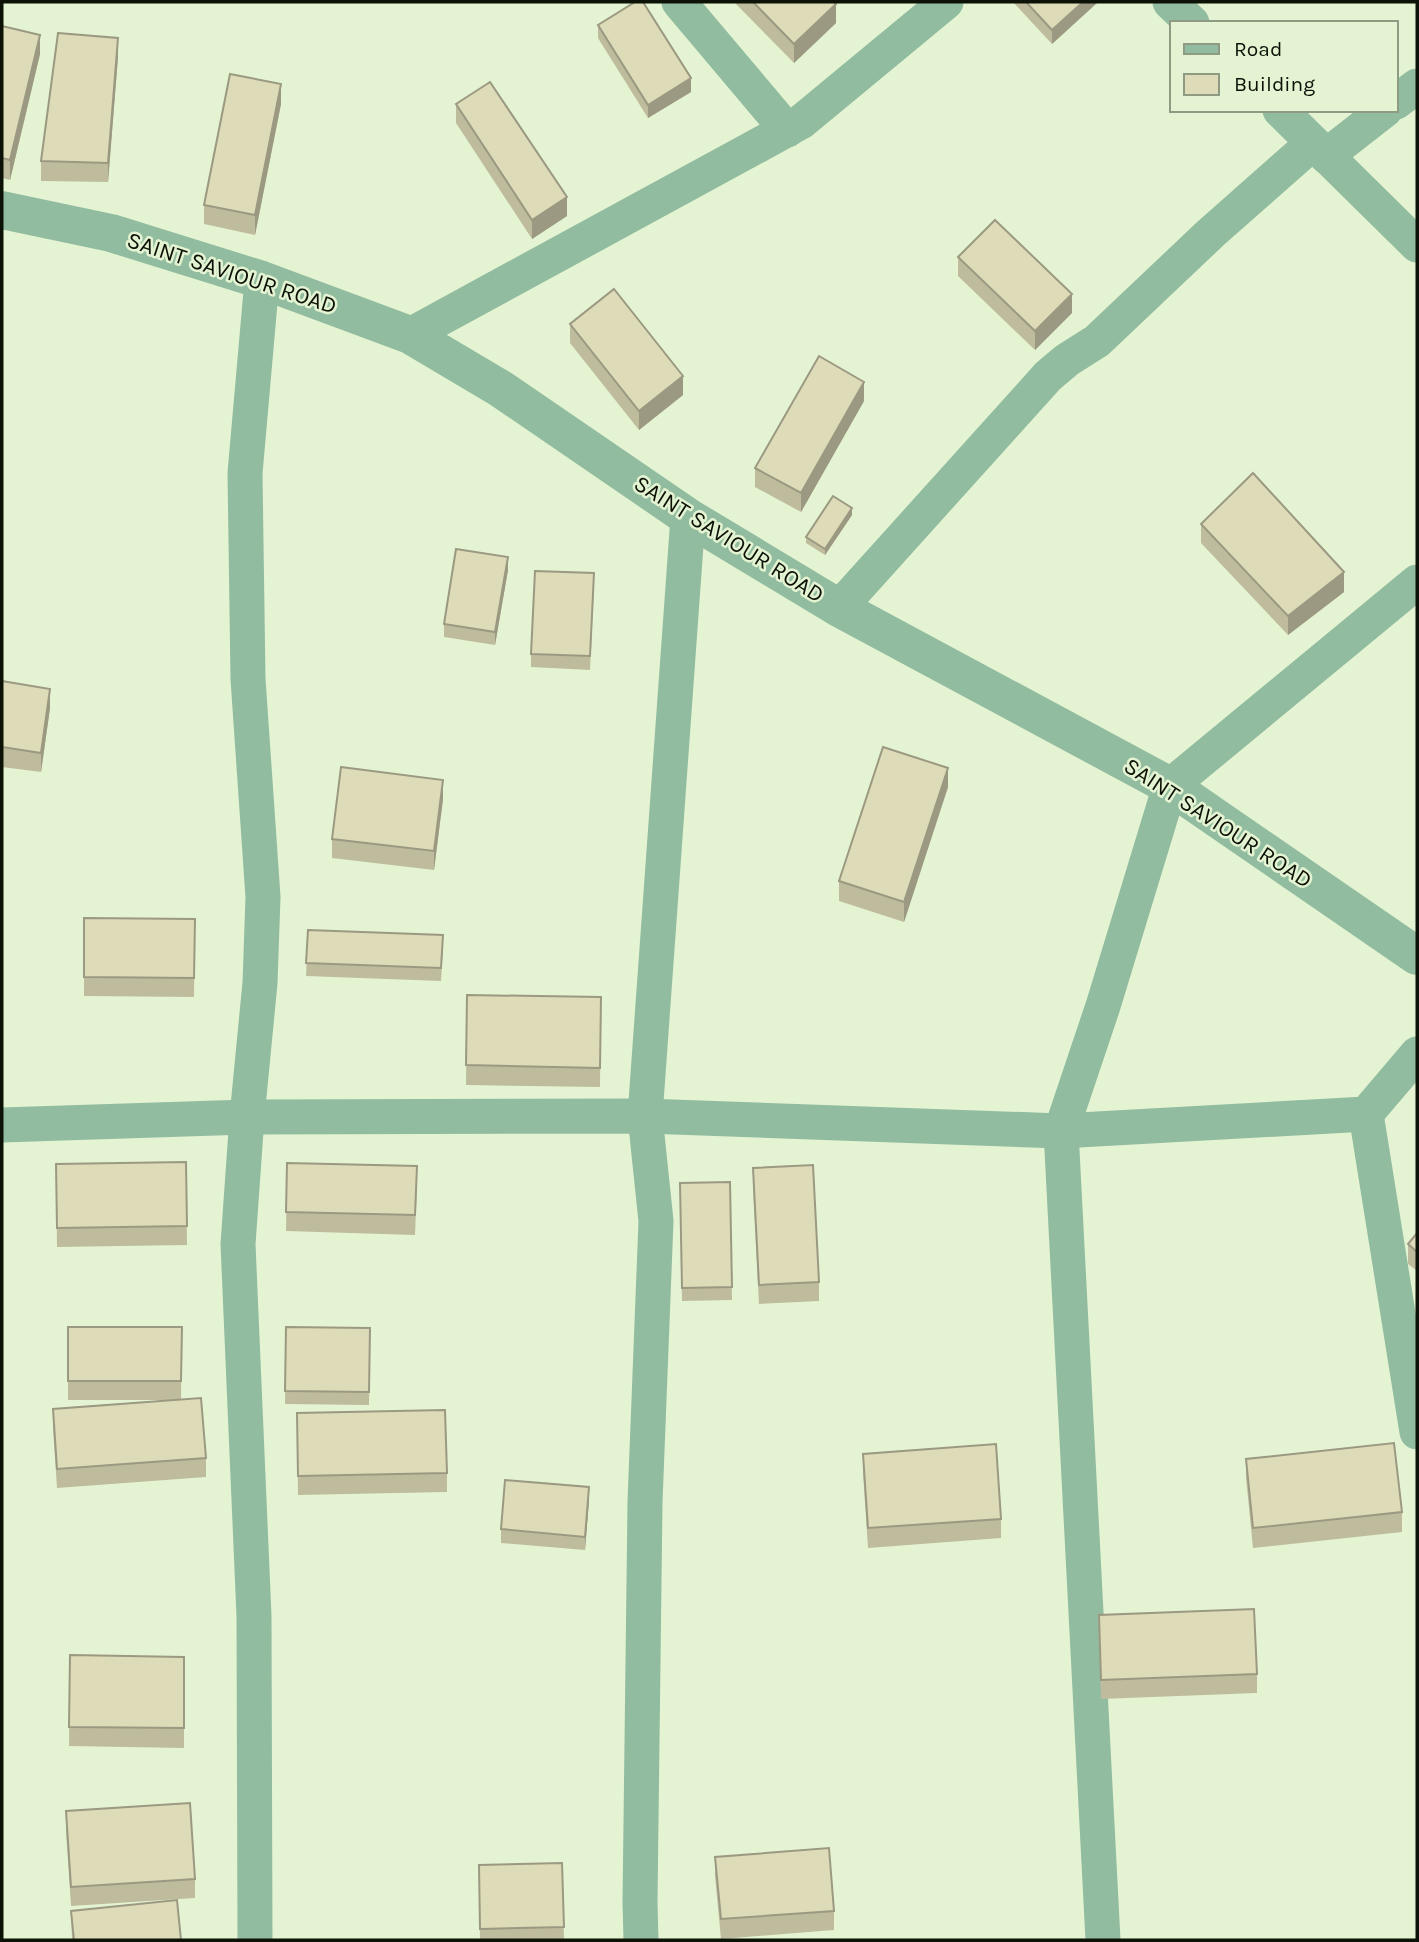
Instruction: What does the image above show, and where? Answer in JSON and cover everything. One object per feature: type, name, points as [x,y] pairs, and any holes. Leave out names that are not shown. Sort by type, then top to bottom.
[{"type":"street","points":[[679,2],[787,130]]},
{"type":"street","points":[[410,335],[802,122],[946,2]]},
{"type":"street","points":[[1170,2],[1190,21]]},
{"type":"street","points":[[1398,100],[1417,86]]},
{"type":"street","points":[[1282,112],[1417,245]]},
{"type":"street","points":[[839,608],[1048,376],[1097,341],[1211,233],[1320,149],[1382,112]]},
{"type":"street","name":"SAINT SAVIOUR ROAD","points":[[2,210],[111,233],[262,280],[410,335],[501,388],[688,517],[839,608],[1170,786],[1417,956]]},
{"type":"street","points":[[255,1940],[254,1616],[239,1244],[247,1117],[260,983],[263,898],[248,679],[245,473],[262,280]]},
{"type":"street","points":[[640,1940],[645,1502],[656,1221],[646,1116],[688,517]]},
{"type":"street","points":[[1103,1940],[1061,1131],[1103,1006],[1170,786],[1417,582]]},
{"type":"street","points":[[2,1125],[247,1117],[646,1116],[1061,1131],[1366,1114],[1417,1054]]},
{"type":"street","points":[[1366,1114],[1417,1432]]},
{"type":"building","points":[[635,2],[643,2],[691,78],[648,105],[598,25]]},
{"type":"building","points":[[753,2],[834,2],[836,4],[794,44]]},
{"type":"building","points":[[1026,2],[1083,2],[1052,30]]},
{"type":"building","points":[[2,26],[40,35],[10,160],[2,158]]},
{"type":"building","points":[[58,33],[118,38],[108,163],[41,161]]},
{"type":"building","points":[[230,74],[281,84],[255,215],[204,205]]},
{"type":"building","points":[[490,82],[567,197],[532,220],[456,104]]},
{"type":"building","points":[[995,220],[1072,294],[1035,331],[958,257]]},
{"type":"building","points":[[614,289],[683,376],[639,411],[570,324]]},
{"type":"building","points":[[819,356],[864,382],[801,493],[755,468]]},
{"type":"building","points":[[1253,473],[1344,572],[1288,616],[1201,524]]},
{"type":"building","points":[[833,496],[852,508],[825,549],[806,537]]},
{"type":"building","points":[[456,549],[508,557],[495,632],[444,624]]},
{"type":"building","points":[[535,571],[594,573],[590,656],[531,654]]},
{"type":"building","points":[[2,681],[50,689],[41,753],[2,747]]},
{"type":"building","points":[[883,747],[948,768],[904,902],[839,881]]},
{"type":"building","points":[[341,767],[443,780],[434,851],[332,839]]},
{"type":"building","points":[[84,918],[195,919],[194,978],[84,977]]},
{"type":"building","points":[[308,930],[443,935],[441,968],[306,963]]},
{"type":"building","points":[[467,995],[601,997],[600,1068],[466,1065]]},
{"type":"building","points":[[186,1162],[187,1226],[57,1228],[56,1164]]},
{"type":"building","points":[[287,1163],[417,1166],[415,1215],[286,1212]]},
{"type":"building","points":[[813,1165],[819,1282],[759,1285],[753,1168]]},
{"type":"building","points":[[730,1182],[732,1287],[682,1288],[680,1183]]},
{"type":"building","points":[[1417,1233],[1417,1252],[1408,1244]]},
{"type":"building","points":[[68,1327],[182,1327],[181,1381],[68,1381]]},
{"type":"building","points":[[286,1327],[370,1328],[369,1392],[285,1391]]},
{"type":"building","points":[[201,1398],[206,1458],[57,1469],[53,1409]]},
{"type":"building","points":[[445,1410],[447,1473],[298,1476],[297,1413]]},
{"type":"building","points":[[1394,1443],[1402,1512],[1253,1528],[1246,1459]]},
{"type":"building","points":[[996,1444],[1001,1519],[868,1528],[863,1454]]},
{"type":"building","points":[[505,1480],[589,1487],[585,1537],[501,1529]]},
{"type":"building","points":[[1254,1609],[1257,1674],[1101,1680],[1099,1615]]},
{"type":"building","points":[[70,1655],[184,1657],[184,1728],[69,1727]]},
{"type":"building","points":[[190,1803],[195,1879],[71,1887],[66,1811]]},
{"type":"building","points":[[829,1848],[834,1911],[721,1919],[715,1857]]},
{"type":"building","points":[[562,1863],[564,1927],[480,1929],[479,1865]]},
{"type":"building","points":[[177,1900],[181,1940],[74,1940],[71,1911]]}]
